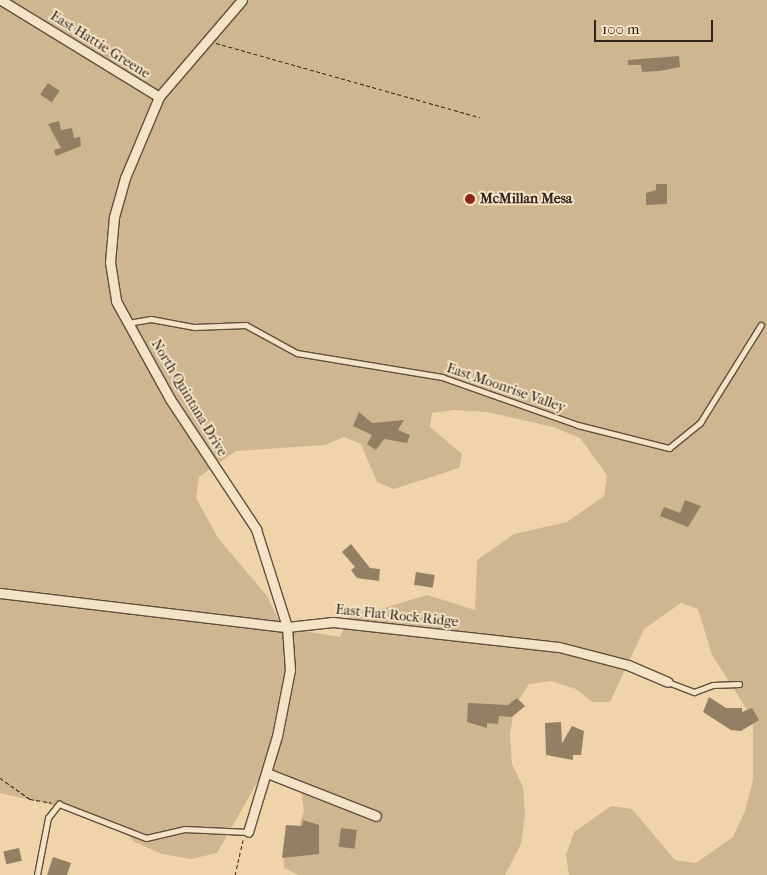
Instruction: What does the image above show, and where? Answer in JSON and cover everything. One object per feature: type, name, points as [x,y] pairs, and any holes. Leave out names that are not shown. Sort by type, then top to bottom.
[{"type":"street","name":"East Hattie Greene","points":[[0,0],[159,97]]},
{"type":"street","name":"North Quintana Drive","points":[[242,0],[159,97],[114,217],[110,262],[116,301],[128,323],[170,399],[256,528],[287,627],[290,670],[267,773],[248,832]]},
{"type":"street","name":"East Flat Rock Ridge","points":[[0,593],[287,627],[333,622],[559,647],[628,665],[668,682]]},
{"type":"street","points":[[267,773],[376,816]]},
{"type":"lane","name":"East Moonrise Valley","points":[[128,323],[151,319],[194,326],[246,325],[297,353],[442,378],[578,425],[669,448],[700,423],[761,325]]},
{"type":"lane","points":[[668,682],[694,692],[713,685],[739,684]]},
{"type":"lane","points":[[38,875],[48,818],[59,804],[146,838],[184,830],[248,832]]},
{"type":"path","points":[[206,40],[480,117]]},
{"type":"path","points":[[0,778],[30,799],[59,804]]},
{"type":"path","points":[[235,875],[236,854],[248,832]]},
{"type":"shaded area","points":[[0,0],[767,0],[767,875],[569,875],[566,855],[574,832],[611,806],[632,809],[675,860],[696,863],[733,837],[745,811],[753,780],[753,719],[712,655],[698,609],[681,603],[644,629],[610,702],[592,702],[576,689],[551,681],[529,684],[514,707],[510,735],[512,764],[523,787],[525,816],[521,844],[505,875],[299,875],[284,868],[283,850],[297,834],[304,811],[301,789],[281,778],[258,781],[217,853],[191,859],[162,854],[135,842],[116,825],[89,813],[0,793]],"holes":[[[454,410],[487,412],[553,427],[580,438],[607,475],[604,496],[567,522],[514,534],[477,560],[475,610],[427,595],[381,609],[352,611],[340,637],[305,631],[278,619],[267,596],[218,538],[196,498],[199,477],[236,451],[325,445],[344,437],[361,444],[377,482],[394,489],[459,468],[462,454],[430,427],[432,413]]]},
{"type":"building","points":[[679,56],[680,67],[659,71],[642,72],[641,65],[628,65],[628,60]]},
{"type":"building","points":[[48,83],[60,91],[52,102],[40,95]]},
{"type":"building","points":[[59,121],[61,130],[72,128],[74,138],[80,137],[81,146],[56,156],[54,150],[61,148],[48,124]]},
{"type":"building","points":[[656,184],[667,184],[667,204],[646,205],[646,193],[656,190]]},
{"type":"building","points":[[359,412],[372,423],[404,420],[398,430],[410,435],[407,443],[384,439],[376,450],[367,444],[372,435],[353,426]]},
{"type":"building","points":[[685,500],[701,506],[688,527],[660,516],[664,507],[680,513]]},
{"type":"building","points":[[351,544],[370,568],[380,569],[379,581],[357,578],[351,570],[355,567],[342,552]]},
{"type":"building","points":[[416,572],[435,575],[433,588],[414,585]]},
{"type":"building","points":[[709,697],[726,708],[742,708],[742,712],[752,708],[759,720],[741,731],[731,730],[703,712]]},
{"type":"building","points":[[517,698],[525,706],[512,717],[499,716],[498,724],[487,723],[487,728],[467,722],[468,703],[508,705]]},
{"type":"building","points":[[561,722],[562,743],[572,726],[584,731],[581,755],[573,755],[573,760],[546,755],[545,723]]},
{"type":"building","points":[[303,820],[319,825],[319,854],[282,858],[286,825],[302,826]]},
{"type":"building","points":[[341,828],[357,830],[355,849],[339,847]]},
{"type":"building","points":[[19,848],[22,861],[6,864],[3,852]]},
{"type":"building","points":[[53,857],[71,863],[67,875],[47,875]]},
{"type":"place","name":"McMillan Mesa","points":[[470,199]]}]
